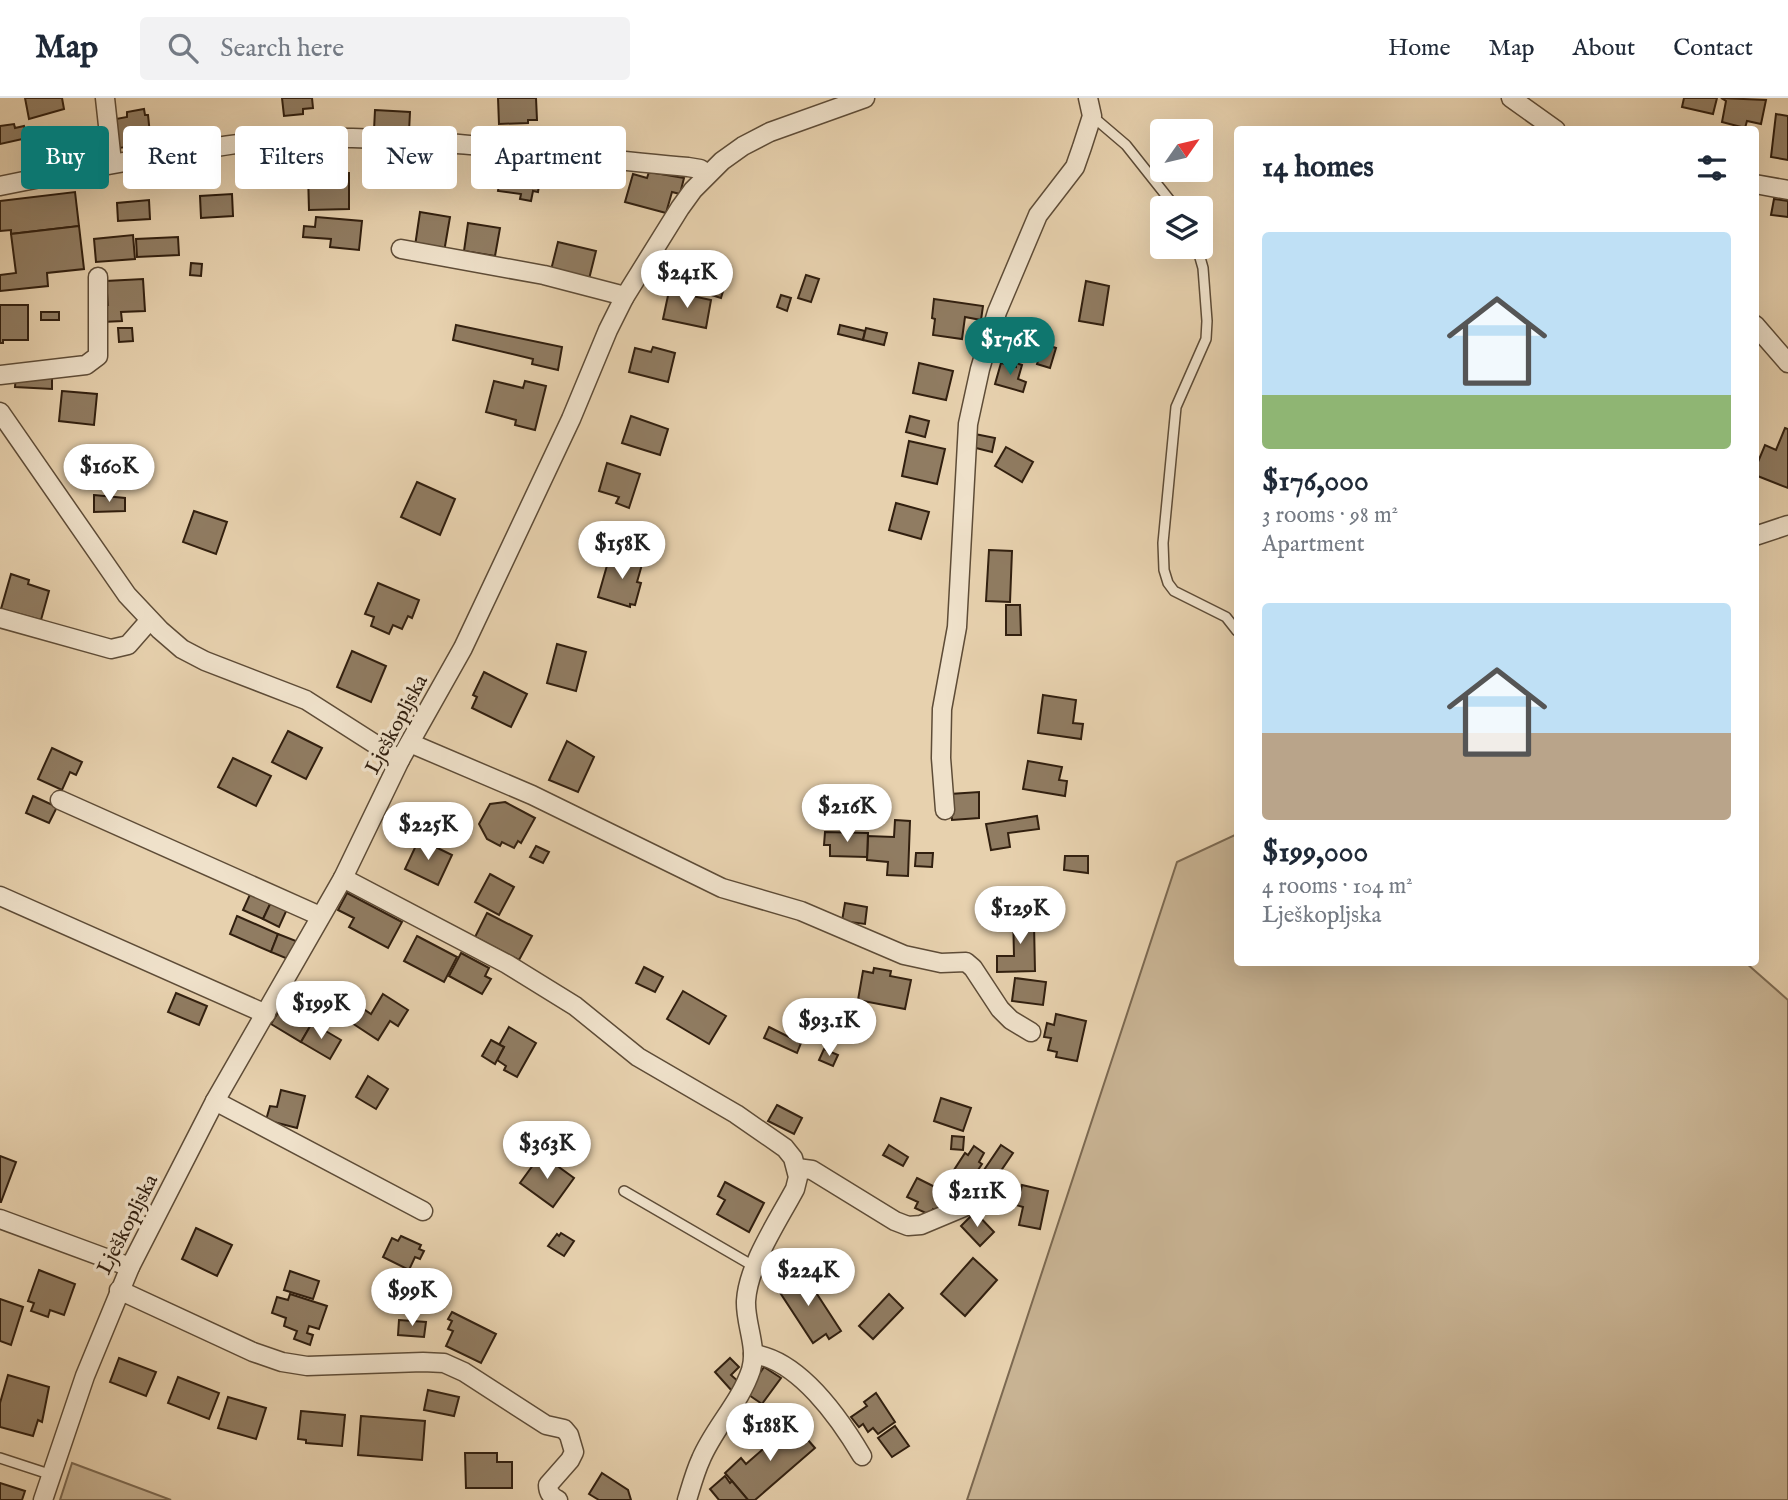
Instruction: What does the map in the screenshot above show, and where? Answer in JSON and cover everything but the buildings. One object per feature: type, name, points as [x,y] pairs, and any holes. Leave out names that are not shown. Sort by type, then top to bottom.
[{"type":"street","points":[[105,98],[112,162]]},
{"type":"street","name":"Lješkopljska","points":[[43,1500],[78,1395],[130,1267],[215,1101],[343,878],[400,760],[463,648],[571,419],[624,298],[680,208],[708,174],[743,146],[770,132],[865,98]]},
{"type":"street","points":[[1511,98],[1550,126]]},
{"type":"street","points":[[944,810],[942,709],[957,627],[968,424],[980,369],[998,312],[1038,215],[1075,167],[1090,107]]},
{"type":"street","points":[[0,186],[112,162],[305,138],[388,139],[472,145],[688,167],[708,174]]},
{"type":"street","points":[[1759,185],[1788,190]]},
{"type":"street","points":[[401,249],[544,275],[611,292],[624,298]]},
{"type":"street","points":[[0,375],[93,362],[98,356],[98,277]]},
{"type":"street","points":[[1759,330],[1788,363]]},
{"type":"street","points":[[0,412],[127,595],[149,621],[194,656],[306,700],[400,760]]},
{"type":"street","points":[[1759,535],[1788,525]]},
{"type":"street","points":[[0,618],[111,649],[128,645],[149,621]]},
{"type":"street","points":[[410,744],[532,795],[722,888],[801,911],[904,955],[942,963],[966,962],[973,968],[1000,1009],[1011,1020],[1031,1032]]},
{"type":"street","points":[[60,800],[320,916]]},
{"type":"street","points":[[343,878],[508,964],[575,1006],[638,1057],[736,1114],[776,1142],[793,1158],[797,1167],[795,1189],[755,1267],[748,1287],[746,1304],[753,1354],[751,1368],[746,1383],[701,1459],[687,1500]]},
{"type":"street","points":[[0,896],[266,1014]]},
{"type":"street","points":[[215,1101],[423,1211]]},
{"type":"street","points":[[797,1167],[812,1170],[895,1221],[908,1226],[921,1225],[964,1207],[973,1202],[983,1188]]},
{"type":"street","points":[[0,1219],[130,1267]]},
{"type":"street","points":[[119,1290],[253,1352],[282,1362],[307,1366],[444,1363],[546,1426],[564,1429],[569,1434],[574,1452],[548,1485],[548,1491],[558,1500]]},
{"type":"street","points":[[753,1354],[766,1357],[813,1390],[832,1410],[862,1456]]},
{"type":"lane","points":[[1090,107],[1126,145],[1166,196]]},
{"type":"lane","points":[[1200,259],[1207,321],[1206,339],[1176,407],[1163,543],[1164,570],[1174,591],[1226,617],[1234,627]]},
{"type":"lane","points":[[624,1191],[755,1267]]},
{"type":"lane","points":[[0,1458],[52,1475]]},
{"type":"shaded area","points":[[1234,835],[1234,966],[1749,966],[1788,1000],[1788,1500],[967,1500],[1177,862]]},
{"type":"shaded area","points":[[72,1463],[171,1500],[60,1500]]}]
